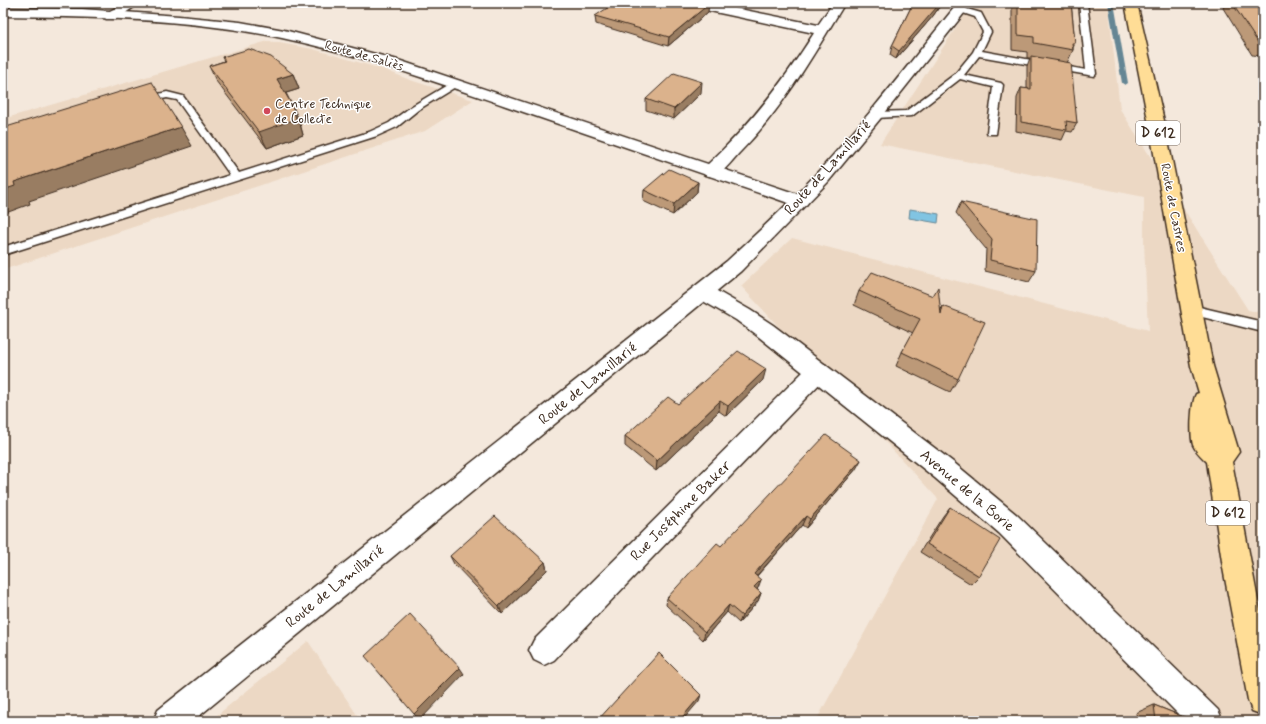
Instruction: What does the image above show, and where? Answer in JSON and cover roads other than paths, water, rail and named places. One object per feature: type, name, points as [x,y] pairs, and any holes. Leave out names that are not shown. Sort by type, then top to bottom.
[{"type":"main road","name":"Route de Castres","points":[[1130,3],[1154,110],[1202,366],[1205,444],[1219,458],[1237,568],[1263,700]]},
{"type":"street","points":[[111,16],[134,3]]},
{"type":"street","points":[[691,3],[821,30]]},
{"type":"street","points":[[711,171],[735,149],[760,121],[810,51],[821,30],[839,3]]},
{"type":"street","name":"Route de Lamillarié","points":[[169,721],[734,266],[800,201],[876,115],[961,6]]},
{"type":"street","name":"Route de Saliès","points":[[3,12],[111,16],[227,25],[284,34],[386,61],[800,201]]},
{"type":"street","name":"Avenue de la Borie","points":[[703,292],[760,327],[818,371],[944,470],[1008,524],[1207,721]]},
{"type":"street","name":"Rue Joséphine Baker","points":[[544,650],[818,371]]},
{"type":"street","points":[[1237,568],[1263,640]]},
{"type":"lane","points":[[977,53],[1091,74],[1082,3]]},
{"type":"lane","points":[[876,115],[908,114],[958,76],[977,53],[987,32],[978,15],[961,6]]},
{"type":"lane","points":[[958,76],[998,85],[992,132]]},
{"type":"lane","points":[[3,251],[373,134],[393,125],[416,108],[454,84]]},
{"type":"lane","points":[[135,103],[165,94],[173,94],[180,98],[237,177]]},
{"type":"lane","points":[[1191,310],[1263,327]]},
{"type":"water","points":[[910,209],[939,214],[938,223],[909,218]]},
{"type":"waterway","points":[[1111,3],[1125,83]]},
{"type":"place","name":"Centre Technique de Collecte","points":[[267,111]]}]
